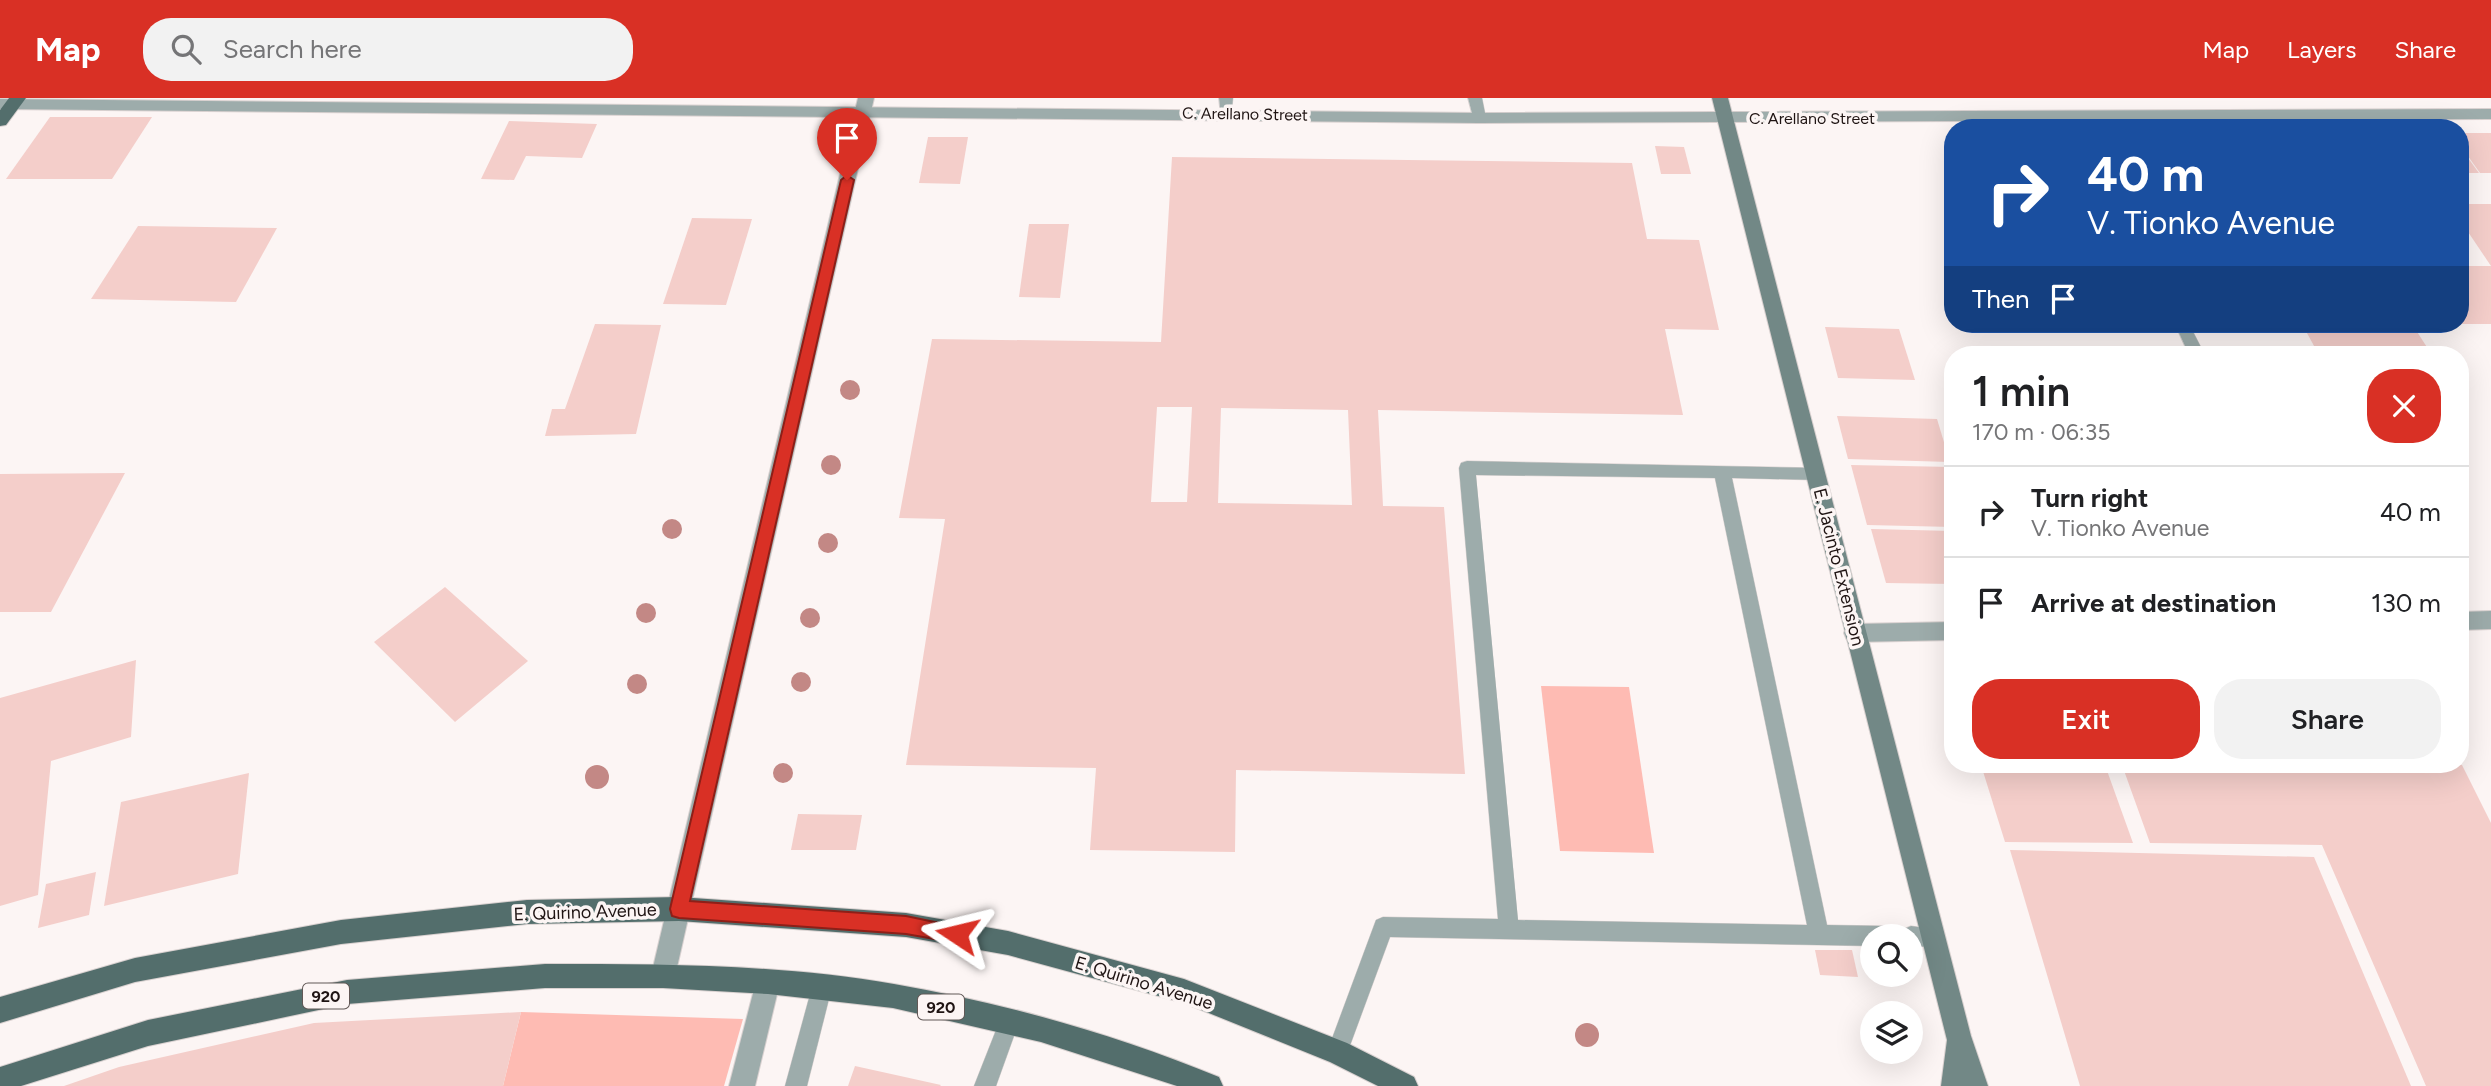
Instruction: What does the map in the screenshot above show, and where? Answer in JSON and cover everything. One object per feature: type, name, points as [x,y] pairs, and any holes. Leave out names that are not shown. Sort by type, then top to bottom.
[{"type":"main road","points":[[0,121],[10,102]]},
{"type":"main road","name":"E. Jacinto Extension","points":[[1723,108],[1855,633],[1919,924]]},
{"type":"main road","name":"E. Quirino Avenue","points":[[0,1010],[135,970],[341,932],[527,912],[679,909],[906,925],[1008,943],[1184,991],[1338,1052],[1405,1086]]},
{"type":"main road","name":"E. Jacinto Extension","points":[[1923,940],[1975,1086]]},
{"type":"main road","name":"920","points":[[0,1080],[148,1032],[347,992],[545,976],[663,976],[768,982],[893,996],[1041,1029],[1154,1064],[1210,1086]]},
{"type":"main road","name":"E. Jacinto Extension","points":[[1954,1086],[1958,1037]]},
{"type":"street","name":"C. Arellano Street","points":[[10,102],[1226,106],[1479,118],[1723,108],[2491,114]]},
{"type":"street","points":[[663,976],[864,105]]},
{"type":"street","points":[[2469,621],[2491,620]]},
{"type":"street","points":[[1855,633],[1944,631]]},
{"type":"street","points":[[742,1086],[768,982]]},
{"type":"lane","points":[[1475,98],[1479,118]]},
{"type":"lane","points":[[1509,929],[1467,468],[1815,472]]},
{"type":"lane","points":[[1722,471],[1819,935]]},
{"type":"lane","points":[[1338,1052],[1384,927],[1860,936]]},
{"type":"lane","points":[[796,1086],[822,988]]},
{"type":"lane","points":[[985,1086],[1009,1022]]},
{"type":"shaded area","points":[[1541,686],[1629,687],[1654,853],[1560,851]]},
{"type":"shaded area","points":[[521,1012],[743,1019],[724,1086],[503,1086]]},
{"type":"building","points":[[50,117],[152,117],[112,179],[6,179]]},
{"type":"building","points":[[509,121],[597,124],[582,158],[526,156],[514,180],[481,179]]},
{"type":"building","points":[[2469,133],[2491,133],[2491,173],[2480,173],[2469,158]]},
{"type":"building","points":[[928,137],[968,137],[960,184],[919,183]]},
{"type":"building","points":[[1655,146],[1684,147],[1691,174],[1661,174]]},
{"type":"building","points":[[1172,157],[1632,163],[1647,239],[1699,240],[1719,330],[1665,329],[1683,415],[1378,410],[1383,506],[1444,507],[1465,774],[1236,770],[1235,852],[1090,850],[1096,768],[906,765],[945,519],[899,518],[932,339],[1161,342]],"holes":[[[1157,407],[1192,407],[1187,502],[1151,502]],[[1221,408],[1348,410],[1352,505],[1218,503]]]},
{"type":"building","points":[[2469,159],[2479,173],[2469,173]]},
{"type":"building","points":[[2469,204],[2491,204],[2491,266],[2469,233]]},
{"type":"building","points":[[692,218],[752,219],[726,305],[663,304]]},
{"type":"building","points":[[1029,224],[1069,224],[1060,298],[1019,297]]},
{"type":"building","points":[[138,226],[277,228],[236,302],[91,299]]},
{"type":"building","points":[[2469,266],[2491,266],[2491,324],[2469,324]]},
{"type":"building","points":[[595,324],[661,325],[636,434],[545,436],[552,409],[565,409]]},
{"type":"building","points":[[1825,327],[1899,329],[1915,380],[1838,378]]},
{"type":"building","points":[[2307,333],[2418,333],[2426,346],[2314,346]]},
{"type":"building","points":[[1837,416],[1937,419],[1944,442],[1944,462],[1848,459]]},
{"type":"building","points":[[1851,465],[1944,467],[1944,527],[1867,525]]},
{"type":"building","points":[[125,473],[51,612],[0,612],[0,474]]},
{"type":"building","points":[[1871,529],[1944,531],[1944,584],[1886,583]]},
{"type":"building","points":[[445,587],[528,661],[455,722],[374,642]]},
{"type":"building","points":[[136,660],[131,737],[51,761],[38,895],[0,906],[0,698]]},
{"type":"building","points":[[249,773],[238,874],[104,906],[121,802]]},
{"type":"building","points":[[1983,773],[2108,773],[2133,843],[2005,842]]},
{"type":"building","points":[[2125,773],[2466,773],[2491,823],[2491,1086],[2426,1086],[2322,845],[2150,843]]},
{"type":"building","points":[[798,814],[862,815],[856,850],[791,850]]},
{"type":"building","points":[[2010,850],[2314,857],[2411,1086],[2080,1086]]},
{"type":"building","points":[[96,872],[89,915],[38,928],[46,884]]},
{"type":"building","points":[[1815,950],[1852,950],[1858,977],[1820,975]]},
{"type":"building","points":[[521,1012],[503,1086],[64,1086],[119,1067],[314,1023]]},
{"type":"building","points":[[855,1066],[941,1085],[848,1086]]},
{"type":"route","points":[[847,180],[679,909],[906,925],[957,934]]}]
